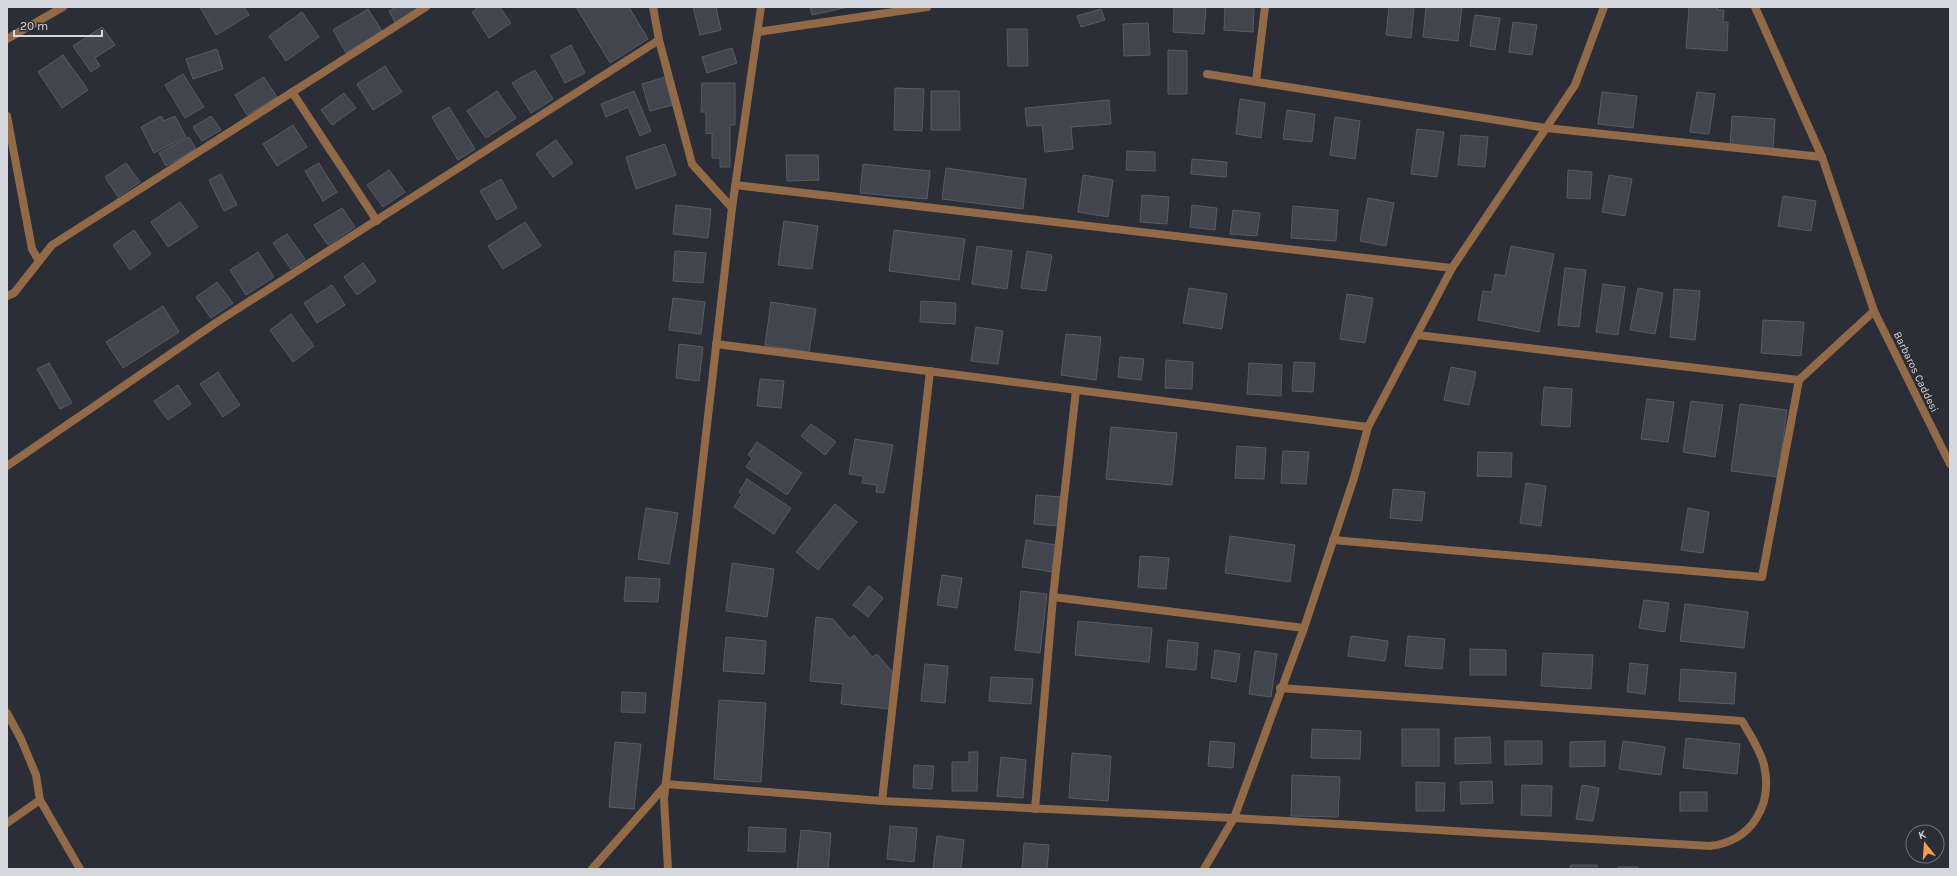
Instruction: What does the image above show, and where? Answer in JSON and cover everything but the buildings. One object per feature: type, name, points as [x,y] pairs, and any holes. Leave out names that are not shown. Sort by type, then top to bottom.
[{"type":"street","points":[[7,39],[63,7]]},
{"type":"street","points":[[7,296],[14,293],[52,245],[426,7]]},
{"type":"street","points":[[653,7],[659,40],[692,164],[732,208]]},
{"type":"street","points":[[668,869],[664,799],[732,208],[761,7]]},
{"type":"street","points":[[758,32],[927,7]]},
{"type":"street","points":[[1256,81],[1265,7]]},
{"type":"street","points":[[1204,869],[1234,818],[1280,688],[1304,628],[1354,478],[1368,427],[1452,268],[1575,85],[1603,7]]},
{"type":"street","name":"Barbaros Caddesi","points":[[1754,7],[1822,157],[1874,310],[1950,464]]},
{"type":"street","points":[[7,466],[218,322],[659,40]]},
{"type":"street","points":[[1208,74],[1546,128],[1822,157]]},
{"type":"street","points":[[292,92],[377,221]]},
{"type":"street","points":[[7,116],[32,249],[39,261]]},
{"type":"street","points":[[735,185],[1452,268]]},
{"type":"street","points":[[1333,540],[1762,577],[1798,380],[1874,310]]},
{"type":"street","points":[[1417,335],[1798,380]]},
{"type":"street","points":[[716,344],[1368,427]]},
{"type":"street","points":[[882,801],[930,371]]},
{"type":"street","points":[[1035,809],[1053,596],[1076,390]]},
{"type":"street","points":[[1053,596],[1304,628]]},
{"type":"street","points":[[666,784],[882,801],[1234,818],[1710,846],[1722,845],[1742,836],[1752,825],[1764,798],[1764,766],[1759,750],[1742,721],[1280,688]]},
{"type":"street","points":[[7,713],[21,739],[36,775],[40,800],[80,869]]},
{"type":"street","points":[[592,869],[666,784]]},
{"type":"street","points":[[7,824],[40,800]]}]
